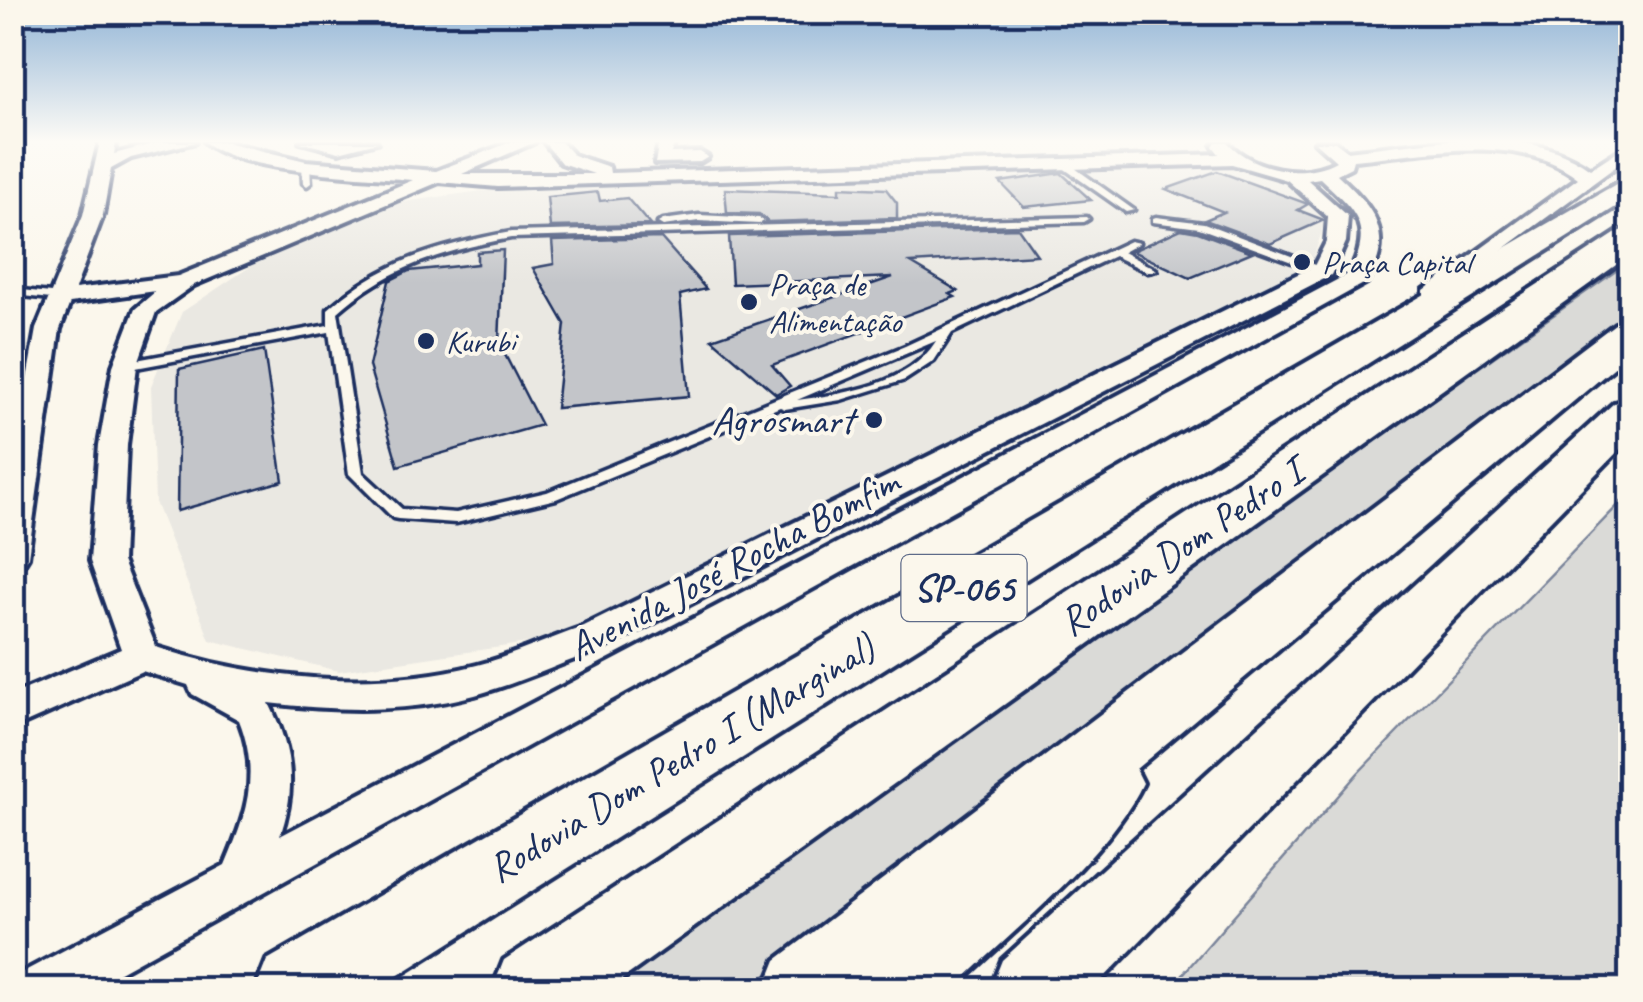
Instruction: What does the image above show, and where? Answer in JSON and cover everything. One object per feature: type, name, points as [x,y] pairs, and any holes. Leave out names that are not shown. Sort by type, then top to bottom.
[{"type":"highway","name":"Rodovia Dom Pedro I (Marginal)","points":[[297,990],[1352,355],[1598,189]]},
{"type":"highway","name":"Rodovia Dom Pedro I","points":[[534,990],[1630,239]]},
{"type":"highway","points":[[806,990],[1630,333]]},
{"type":"highway","points":[[1032,990],[1630,413]]},
{"type":"highway","points":[[892,990],[1075,820],[1199,676]]},
{"type":"street","points":[[12,556],[48,329],[100,189]]},
{"type":"street","points":[[339,214],[358,189]]},
{"type":"street","points":[[12,713],[87,676],[142,656],[106,560],[113,444],[125,366],[146,309],[186,280],[408,189]]},
{"type":"street","points":[[1307,189],[1338,216],[1336,242],[1324,270]]},
{"type":"street","name":"Avenida José Rocha Bomfim","points":[[38,990],[1358,277],[1372,253],[1372,226],[1350,189]]},
{"type":"street","name":"Avenida José Rocha Bomfim","points":[[142,656],[192,676],[352,696],[420,691],[476,680],[592,638],[1324,270]]},
{"type":"street","points":[[61,297],[186,280]]},
{"type":"street","points":[[192,676],[254,710],[276,773],[270,810],[241,881]]},
{"type":"lane","points":[[1099,189],[1130,210]]},
{"type":"lane","points":[[903,209],[908,224]]},
{"type":"lane","points":[[1084,219],[511,235],[423,254],[356,288],[332,311],[356,474],[398,514],[456,518],[551,496],[948,330],[1134,242]]},
{"type":"lane","points":[[1156,220],[1201,225],[1324,270]]},
{"type":"lane","points":[[1114,252],[1152,270]]},
{"type":"lane","points":[[12,292],[61,297]]},
{"type":"lane","points":[[125,366],[334,327]]},
{"type":"lane","points":[[766,408],[820,402],[882,384],[930,358],[948,330]]},
{"type":"shaded area","points":[[497,189],[1302,189],[1327,215],[1310,269],[594,633],[339,671],[210,640],[155,502],[151,386],[182,312],[286,243],[403,202]]},
{"type":"shaded area","points":[[1630,261],[1630,312],[748,989],[596,990]]},
{"type":"shaded area","points":[[1630,493],[1630,989],[1170,989],[1358,773]]},
{"type":"building","points":[[725,189],[840,193],[840,189],[886,189],[897,203],[897,218],[768,222],[759,214],[727,213]]},
{"type":"building","points":[[1006,189],[1079,189],[1091,200],[1024,207]]},
{"type":"building","points":[[1166,189],[1266,189],[1308,204],[1298,210],[1324,220],[1270,244],[1205,220],[1224,212]]},
{"type":"building","points":[[598,192],[600,201],[627,198],[650,225],[550,227],[547,197]]},
{"type":"building","points":[[1018,228],[1037,255],[911,263],[958,291],[950,294],[955,297],[772,365],[790,386],[776,394],[712,339],[893,277],[732,284],[729,236]]},
{"type":"building","points":[[1181,229],[1252,252],[1190,278],[1132,251]]},
{"type":"building","points":[[661,238],[706,289],[680,295],[689,396],[556,408],[565,324],[533,268],[554,264],[552,241]]},
{"type":"building","points":[[503,250],[499,343],[541,425],[398,466],[369,366],[389,281],[409,271],[477,264],[477,252]]},
{"type":"building","points":[[264,350],[283,481],[177,511],[179,369]]},
{"type":"place","name":"Praça Capital","points":[[1302,262]]},
{"type":"place","name":"Praça de Alimentação","points":[[749,302]]},
{"type":"place","name":"Kurubi","points":[[426,341]]},
{"type":"place","name":"Agrosmart","points":[[874,420]]}]
